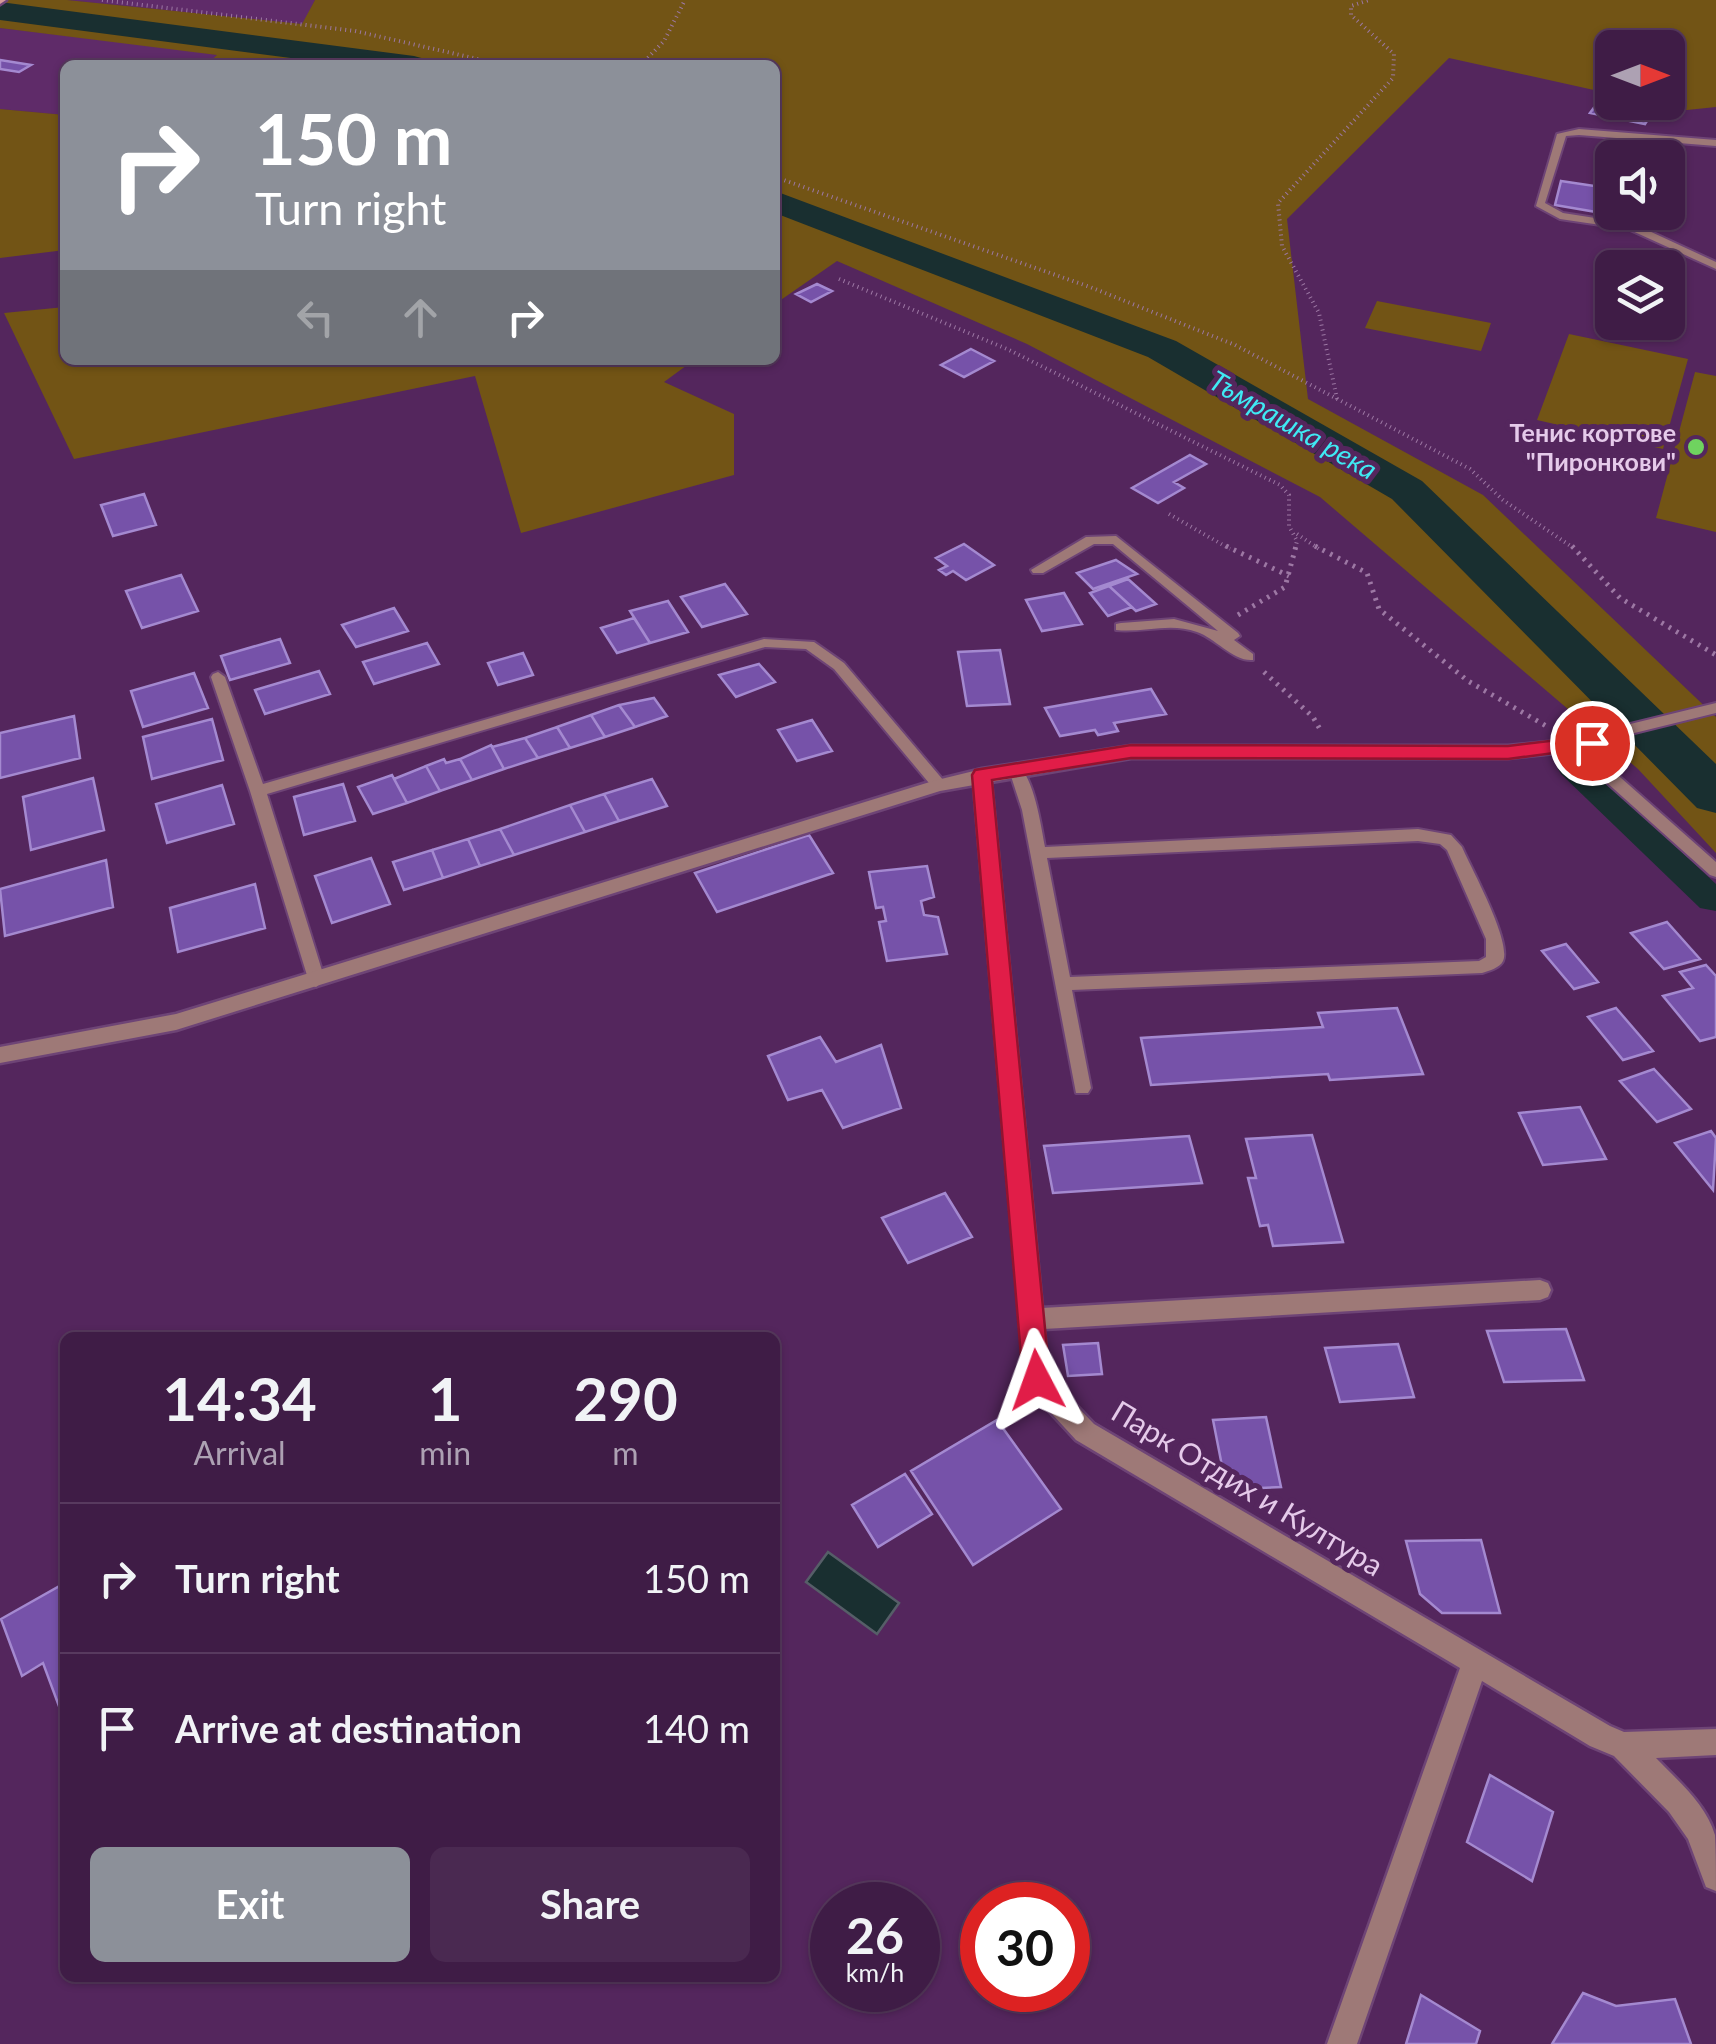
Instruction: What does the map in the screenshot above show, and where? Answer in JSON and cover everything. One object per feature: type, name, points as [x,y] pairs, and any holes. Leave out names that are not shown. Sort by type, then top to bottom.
[{"type":"street","points":[[0,1055],[176,1022],[939,785],[982,775],[1131,752],[1508,752],[1592,743],[1610,734]]},
{"type":"street","name":"Парк Отдих и Култура","points":[[982,775],[1037,1380],[1085,1432],[1624,1746],[1708,1830],[1716,1878]]},
{"type":"street","points":[[1032,1319],[1540,1290]]},
{"type":"street","points":[[1342,2044],[1475,1662]]},
{"type":"street","points":[[1624,1746],[1714,1742]]},
{"type":"lane","points":[[1716,143],[1562,134],[1540,204],[1560,216],[1630,226],[1716,266]]},
{"type":"lane","points":[[1038,570],[1092,540],[1116,540],[1233,636]]},
{"type":"lane","points":[[1121,627],[1194,623],[1248,657]]},
{"type":"lane","points":[[258,792],[764,643],[809,645],[839,666],[939,785]]},
{"type":"lane","points":[[218,677],[316,980]]},
{"type":"lane","points":[[1610,734],[1716,708]]},
{"type":"lane","points":[[1572,744],[1716,871]]},
{"type":"lane","points":[[1017,770],[1038,853],[1082,1088]]},
{"type":"lane","points":[[1038,853],[1418,834],[1445,839],[1454,847],[1494,939],[1495,960],[1482,967],[1063,984]]},
{"type":"path","points":[[102,0],[289,20],[434,45],[486,60]]},
{"type":"path","points":[[646,60],[664,42],[685,0]]},
{"type":"path","points":[[1338,401],[1319,313],[1282,246],[1278,204],[1394,78],[1394,54],[1351,14],[1350,6],[1369,0]]},
{"type":"path","points":[[780,179],[1090,287],[1235,345],[1470,468],[1502,500],[1572,546],[1620,598],[1716,655]]},
{"type":"path","points":[[839,280],[914,306],[947,325],[1000,345],[1280,485],[1289,495],[1289,526],[1297,542],[1286,587],[1239,613],[1230,629],[1233,636]]},
{"type":"path","points":[[1169,514],[1234,552],[1289,576]]},
{"type":"path","points":[[1289,526],[1305,542],[1367,573],[1379,610],[1468,680],[1572,744]]},
{"type":"path","points":[[1248,657],[1313,717],[1324,737],[1314,754]]},
{"type":"shaded area","points":[[0,0],[67,0],[302,24],[315,0],[1716,0],[1716,107],[1685,110],[1685,30],[1595,30],[1595,90],[1449,58],[1287,219],[1308,399],[1483,495],[1716,717],[1716,853],[1638,769],[1320,497],[1027,344],[837,261],[780,301],[780,60],[212,60],[217,55],[0,28]]},
{"type":"shaded area","points":[[67,0],[315,0],[303,24]]},
{"type":"shaded area","points":[[0,28],[218,55],[212,60],[60,60],[60,115],[0,109]]},
{"type":"shaded area","points":[[0,109],[60,115],[60,251],[0,258]]},
{"type":"shaded area","points":[[1377,301],[1491,323],[1481,351],[1365,328]]},
{"type":"shaded area","points":[[60,307],[60,365],[687,365],[664,382],[734,414],[734,475],[521,533],[475,376],[74,459],[4,313]]},
{"type":"shaded area","points":[[1569,334],[1688,359],[1663,449],[1537,420]]},
{"type":"shaded area","name":"Тенис кортове \"Пиронкови\"","points":[[1695,372],[1716,376],[1716,532],[1656,518]]},
{"type":"shaded area","points":[[828,1552],[899,1603],[877,1634],[806,1582]]},
{"type":"building","points":[[0,60],[31,65],[19,72],[0,69]]},
{"type":"building","points":[[1561,181],[1595,186],[1595,212],[1555,205]]},
{"type":"building","points":[[817,284],[832,291],[811,302],[796,294]]},
{"type":"building","points":[[971,349],[994,361],[964,377],[941,365]]},
{"type":"building","points":[[1190,455],[1206,464],[1174,482],[1184,488],[1158,503],[1132,488]]},
{"type":"building","points":[[144,494],[156,525],[113,536],[101,505]]},
{"type":"building","points":[[964,544],[994,565],[966,580],[953,571],[946,575],[939,570],[947,566],[936,558]]},
{"type":"building","points":[[1116,560],[1137,574],[1093,589],[1077,573]]},
{"type":"building","points":[[181,575],[198,611],[142,628],[126,591]]},
{"type":"building","points":[[1128,579],[1156,604],[1136,611],[1109,586]]},
{"type":"building","points":[[725,584],[747,614],[702,627],[681,597]]},
{"type":"building","points":[[1109,586],[1132,607],[1108,616],[1090,593]]},
{"type":"building","points":[[1064,593],[1082,624],[1042,631],[1026,600]]},
{"type":"building","points":[[668,601],[688,632],[650,643],[630,611]]},
{"type":"building","points":[[394,608],[408,631],[356,647],[342,625]]},
{"type":"building","points":[[634,618],[650,643],[617,653],[601,628]]},
{"type":"building","points":[[280,639],[290,663],[230,680],[221,656]]},
{"type":"building","points":[[427,643],[439,664],[374,684],[363,662]]},
{"type":"building","points":[[1000,650],[1010,704],[967,706],[958,652]]},
{"type":"building","points":[[523,653],[533,675],[498,685],[488,663]]},
{"type":"building","points":[[759,664],[775,682],[736,697],[719,675]]},
{"type":"building","points":[[319,671],[330,694],[265,714],[255,690]]},
{"type":"building","points":[[194,673],[208,708],[143,727],[131,691]]},
{"type":"building","points":[[1151,689],[1166,714],[1114,723],[1118,731],[1098,735],[1095,730],[1060,736],[1045,708]]},
{"type":"building","points":[[654,698],[667,716],[635,727],[619,705]]},
{"type":"building","points":[[619,705],[635,727],[605,737],[591,715]]},
{"type":"building","points":[[591,715],[605,737],[570,748],[557,727]]},
{"type":"building","points":[[74,716],[80,758],[0,778],[0,733]]},
{"type":"building","points":[[212,719],[223,760],[152,779],[143,737]]},
{"type":"building","points":[[812,720],[832,751],[797,761],[778,730]]},
{"type":"building","points":[[557,727],[570,748],[538,758],[525,738]]},
{"type":"building","points":[[525,738],[538,758],[504,769],[492,747]]},
{"type":"building","points":[[491,745],[504,769],[472,780],[460,759]]},
{"type":"building","points":[[444,759],[446,763],[460,759],[472,780],[440,791],[426,766]]},
{"type":"building","points":[[426,766],[440,791],[407,803],[394,779]]},
{"type":"building","points":[[392,775],[407,803],[373,814],[358,787]]},
{"type":"building","points":[[93,778],[104,830],[31,850],[23,797]]},
{"type":"building","points":[[652,779],[667,806],[619,821],[604,794]]},
{"type":"building","points":[[343,784],[355,821],[304,835],[294,797]]},
{"type":"building","points":[[222,785],[234,824],[167,843],[156,804]]},
{"type":"building","points":[[604,794],[619,821],[585,832],[570,805]]},
{"type":"building","points":[[570,805],[585,832],[514,855],[500,829]]},
{"type":"building","points":[[500,829],[514,855],[480,866],[468,839]]},
{"type":"building","points":[[809,835],[833,873],[717,912],[695,873]]},
{"type":"building","points":[[468,839],[480,866],[443,878],[432,850]]},
{"type":"building","points":[[432,850],[443,878],[404,890],[393,862]]},
{"type":"building","points":[[371,858],[390,904],[332,923],[315,876]]},
{"type":"building","points":[[106,860],[113,907],[5,936],[0,889]]},
{"type":"building","points":[[927,866],[934,897],[921,901],[924,915],[938,917],[947,954],[887,961],[879,922],[886,921],[883,907],[876,908],[869,872]]},
{"type":"building","points":[[255,884],[265,928],[178,952],[170,908]]},
{"type":"building","points":[[1667,922],[1700,959],[1664,969],[1631,933]]},
{"type":"building","points":[[1566,944],[1598,982],[1574,989],[1542,951]]},
{"type":"building","points":[[1706,965],[1716,976],[1716,1037],[1700,1041],[1663,996],[1693,988],[1680,972]]},
{"type":"building","points":[[1397,1008],[1423,1074],[1330,1080],[1328,1074],[1151,1085],[1141,1038],[1323,1027],[1318,1013]]},
{"type":"building","points":[[1616,1008],[1653,1051],[1623,1060],[1588,1017]]},
{"type":"building","points":[[820,1037],[836,1062],[881,1045],[901,1108],[843,1128],[822,1090],[788,1100],[768,1056]]},
{"type":"building","points":[[1654,1069],[1691,1109],[1657,1122],[1620,1081]]},
{"type":"building","points":[[1580,1107],[1606,1159],[1543,1165],[1519,1113]]},
{"type":"building","points":[[1711,1131],[1716,1138],[1713,1190],[1675,1143]]},
{"type":"building","points":[[1312,1135],[1343,1242],[1273,1246],[1268,1225],[1260,1226],[1248,1178],[1256,1178],[1246,1139]]},
{"type":"building","points":[[1189,1136],[1202,1183],[1053,1193],[1044,1146]]},
{"type":"building","points":[[945,1193],[972,1237],[908,1263],[882,1218]]},
{"type":"building","points":[[1566,1329],[1584,1380],[1504,1382],[1487,1331]]},
{"type":"building","points":[[1098,1343],[1102,1374],[1068,1376],[1063,1345]]},
{"type":"building","points":[[1398,1344],[1414,1397],[1340,1402],[1325,1348]]},
{"type":"building","points":[[1266,1417],[1281,1487],[1236,1489],[1232,1471],[1223,1471],[1213,1420]]},
{"type":"building","points":[[997,1420],[1061,1509],[973,1565],[911,1471]]},
{"type":"building","points":[[905,1474],[932,1514],[878,1547],[852,1505]]},
{"type":"building","points":[[1481,1540],[1500,1613],[1442,1613],[1420,1594],[1406,1541]]},
{"type":"building","points":[[60,1586],[60,1709],[43,1663],[22,1676],[1,1619]]},
{"type":"building","points":[[1490,1775],[1553,1812],[1532,1881],[1467,1842]]},
{"type":"building","points":[[1583,1993],[1616,2006],[1675,1999],[1691,2044],[1552,2044]]},
{"type":"building","points":[[1421,1995],[1480,2031],[1476,2044],[1406,2044]]},
{"type":"waterway","name":"Тъмрашка река","points":[[0,11],[376,60]]},
{"type":"waterway","name":"Тъмрашка река","points":[[780,203],[1162,349],[1407,490],[1716,795]]},
{"type":"waterway","points":[[1572,767],[1712,900]]},
{"type":"place","name":"Тенис кортове \"Пиронкови\"","points":[[1696,447]]},
{"type":"route","points":[[1037,1380],[982,775],[1131,752],[1508,752],[1592,743]]}]
